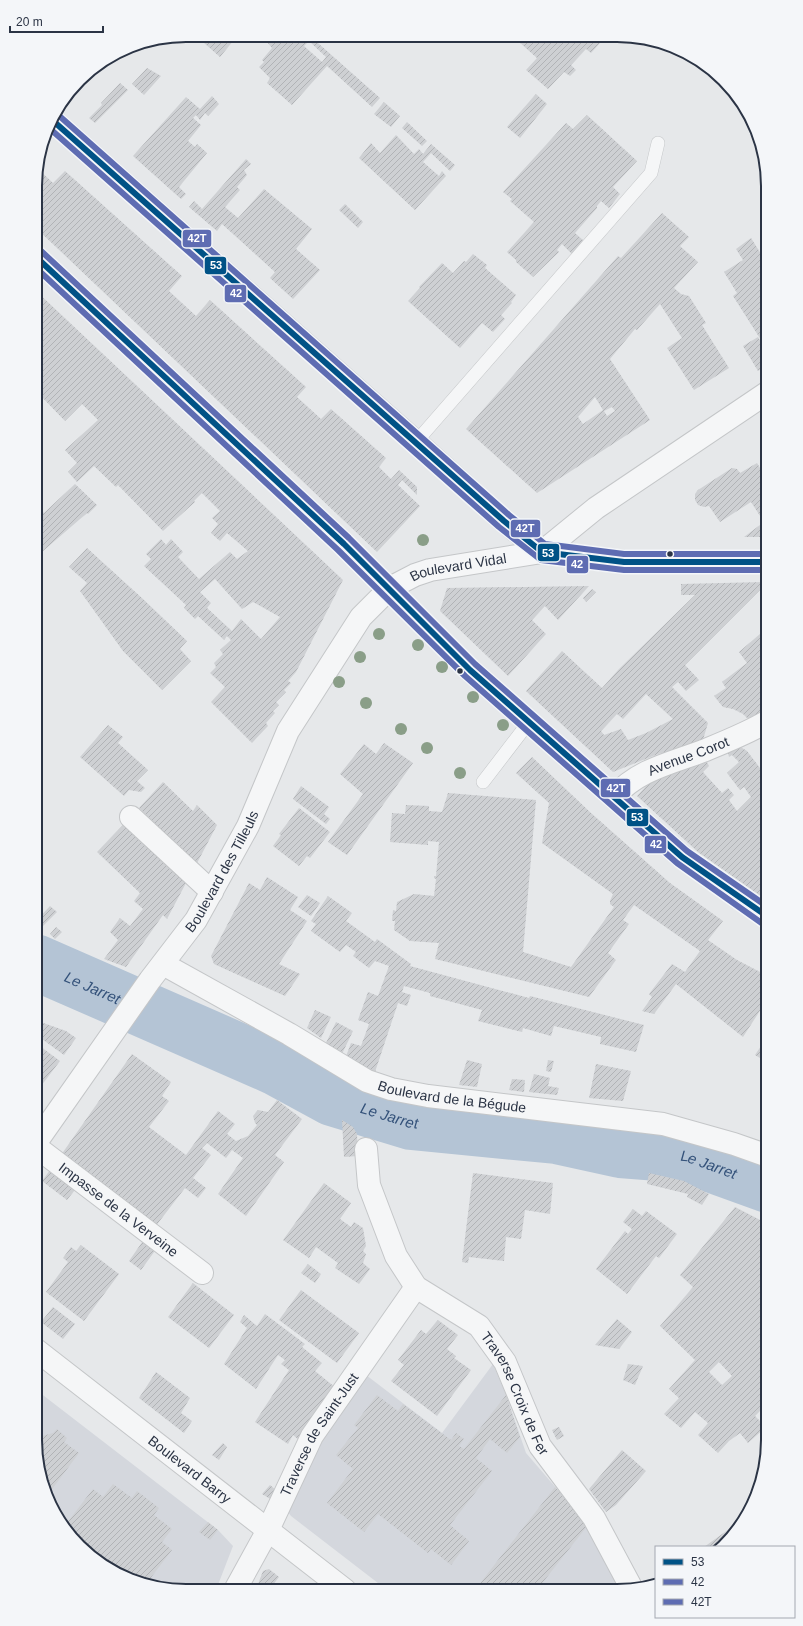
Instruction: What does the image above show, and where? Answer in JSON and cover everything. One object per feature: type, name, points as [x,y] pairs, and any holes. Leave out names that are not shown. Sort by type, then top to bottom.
[{"type":"street","points":[[56,124],[504,521],[542,552],[596,508],[761,397]]},
{"type":"street","points":[[42,263],[390,588],[470,670],[682,857],[761,912]]},
{"type":"street","name":"Boulevard Vidal","points":[[390,588],[415,575],[430,570],[542,552],[624,562],[761,562]]},
{"type":"street","name":"Boulevard des Tilleuls","points":[[42,1135],[157,972],[196,920],[248,826],[288,731],[361,617],[390,588]]},
{"type":"street","name":"Avenue Corot","points":[[614,797],[623,786],[631,780],[653,769],[704,751],[761,725]]},
{"type":"street","points":[[131,817],[212,892]]},
{"type":"street","name":"Boulevard de la Bégude","points":[[157,972],[289,1034],[366,1081],[392,1089],[428,1096],[663,1124],[734,1144],[761,1154]]},
{"type":"street","name":"Traverse Croix de Fer","points":[[366,1148],[369,1185],[396,1256],[416,1287],[479,1326],[505,1362],[540,1446],[594,1518],[630,1584]]},
{"type":"street","name":"Impasse de la Verveine","points":[[42,1150],[202,1273]]},
{"type":"street","name":"Traverse de Saint-Just","points":[[238,1584],[268,1530],[312,1436],[416,1287]]},
{"type":"street","name":"Boulevard Barry","points":[[42,1354],[337,1584]]},
{"type":"lane","points":[[416,442],[650,173],[658,143]]},
{"type":"lane","points":[[483,782],[529,722]]},
{"type":"shaded area","points":[[493,1364],[506,1395],[526,1453],[588,1525],[620,1584],[379,1584],[291,1516],[288,1512],[319,1441],[366,1375],[442,1433]]},
{"type":"shaded area","points":[[42,1394],[218,1530],[233,1546],[218,1584],[176,1584],[149,1579],[122,1569],[98,1554],[84,1542],[72,1528],[61,1512],[53,1495],[47,1477],[42,1450]]},
{"type":"building","points":[[203,42],[232,42],[220,57]]},
{"type":"building","points":[[267,42],[308,42],[304,46],[322,62],[326,57],[310,42],[317,42],[380,98],[372,107],[327,66],[292,105],[267,83],[270,78],[259,67],[264,62],[262,60],[272,48]]},
{"type":"building","points":[[519,42],[601,42],[591,53],[586,49],[571,65],[576,70],[570,76],[564,72],[548,89],[526,70],[537,58]]},
{"type":"building","points":[[147,68],[161,76],[144,95],[132,84]]},
{"type":"building","points":[[120,83],[128,90],[95,123],[89,118]]},
{"type":"building","points":[[536,94],[547,104],[520,138],[507,127]]},
{"type":"building","points":[[212,96],[219,104],[208,116],[205,113],[200,120],[196,115],[193,118],[201,125],[188,141],[195,147],[197,144],[207,153],[179,187],[186,194],[181,199],[133,156],[186,97],[200,109]]},
{"type":"building","points":[[384,102],[400,116],[391,127],[374,114]]},
{"type":"building","points":[[587,115],[637,161],[613,187],[620,194],[609,208],[601,201],[597,208],[575,233],[584,241],[572,254],[562,244],[557,250],[559,252],[533,277],[507,252],[534,222],[510,201],[512,199],[503,192],[566,123],[573,129]]},
{"type":"building","points":[[407,122],[427,141],[422,146],[402,128]]},
{"type":"building","points":[[396,135],[414,154],[419,149],[423,154],[431,144],[455,165],[450,171],[431,153],[423,162],[439,176],[442,171],[446,176],[415,210],[359,158],[371,143],[380,153]]},
{"type":"building","points":[[246,159],[251,164],[244,170],[247,175],[237,187],[240,190],[225,207],[238,218],[264,189],[312,229],[296,249],[320,270],[293,299],[270,278],[275,272],[222,224],[217,231],[189,207],[194,201],[202,209]]},
{"type":"building","points":[[65,171],[182,276],[169,291],[196,316],[210,300],[306,387],[297,397],[321,419],[331,409],[386,458],[379,467],[391,479],[399,470],[417,487],[417,495],[402,480],[398,485],[420,506],[377,552],[42,234],[42,173],[53,183]]},
{"type":"building","points":[[345,204],[363,222],[358,228],[339,210]]},
{"type":"building","points":[[662,213],[689,237],[680,246],[698,262],[674,288],[681,294],[689,296],[706,323],[702,325],[729,368],[694,390],[667,348],[682,338],[660,304],[637,330],[635,329],[610,359],[650,420],[537,493],[466,429],[618,256],[621,258]],"holes":[[[595,397],[603,410],[583,424],[578,417]],[[612,407],[615,411],[607,416],[604,411]]]},
{"type":"building","points":[[751,238],[761,254],[761,340],[733,296],[737,293],[724,272],[743,260],[736,249]]},
{"type":"building","points":[[473,254],[487,265],[485,268],[516,295],[511,302],[512,303],[501,315],[505,319],[493,332],[482,323],[460,348],[408,301],[442,263],[453,273]]},
{"type":"building","points":[[42,297],[343,580],[296,672],[288,681],[291,683],[284,690],[286,692],[276,702],[279,705],[273,711],[275,713],[266,723],[268,726],[252,743],[211,702],[225,687],[210,673],[216,667],[214,663],[223,654],[220,650],[231,640],[227,636],[224,640],[198,616],[195,619],[184,608],[186,605],[144,566],[151,559],[146,554],[161,539],[166,545],[171,539],[183,552],[178,557],[199,579],[230,552],[237,559],[248,551],[227,533],[220,541],[211,533],[218,524],[212,518],[220,511],[202,493],[194,501],[195,502],[163,531],[118,485],[116,487],[94,466],[77,482],[68,472],[77,463],[65,450],[98,420],[82,404],[65,421],[42,397]],"holes":[[[215,579],[242,609],[253,602],[280,617],[261,639],[241,619],[232,631],[207,608],[211,603],[200,592]]]},
{"type":"building","points":[[758,337],[761,342],[761,369],[758,371],[743,346]]},
{"type":"building","points":[[757,463],[761,470],[761,517],[751,502],[720,522],[709,506],[704,507],[698,505],[695,500],[695,494],[698,490],[732,468],[737,469],[740,473]]},
{"type":"building","points":[[75,484],[97,505],[42,552],[42,511],[44,513]]},
{"type":"building","points":[[761,524],[761,537],[744,537]]},
{"type":"building","points":[[87,548],[187,641],[180,649],[191,661],[162,690],[123,651],[80,591],[87,583],[69,567]]},
{"type":"building","points":[[761,582],[761,589],[685,665],[699,680],[686,691],[678,682],[672,687],[708,723],[702,743],[658,754],[613,772],[526,691],[562,651],[602,688],[619,669],[695,595],[681,595],[681,584]],"holes":[[[646,694],[673,719],[646,733],[628,740],[621,729],[604,735],[601,731],[617,714],[623,719]]]},
{"type":"building","points":[[589,586],[558,620],[545,606],[532,620],[546,634],[508,676],[440,611],[447,588]]},
{"type":"building","points":[[592,589],[596,592],[586,602],[583,598]]},
{"type":"building","points":[[761,633],[761,716],[751,722],[743,714],[733,709],[723,707],[714,696],[726,688],[722,682],[747,663],[739,652]]},
{"type":"building","points":[[108,725],[123,737],[118,743],[148,770],[137,781],[145,788],[141,792],[129,790],[124,796],[80,757]]},
{"type":"building","points":[[384,743],[413,763],[347,855],[328,842],[363,794],[340,774],[364,744],[376,754]]},
{"type":"building","points":[[739,746],[747,751],[760,768],[761,767],[761,896],[698,852],[637,796],[655,776],[705,758],[709,766],[703,772],[722,793],[728,788],[734,795],[729,800],[737,811],[751,797],[744,787],[740,790],[727,773],[739,762],[732,755],[729,757],[727,749]]},
{"type":"building","points":[[532,757],[591,813],[670,883],[723,921],[708,940],[737,960],[761,972],[761,1009],[743,1037],[676,984],[654,1014],[642,1011],[652,997],[649,994],[672,964],[685,972],[700,951],[634,905],[623,920],[629,924],[608,953],[616,960],[589,997],[435,959],[439,943],[410,941],[394,930],[395,921],[392,921],[393,910],[396,911],[397,902],[414,894],[434,896],[436,879],[434,876],[436,876],[439,842],[428,841],[428,845],[390,842],[392,813],[405,814],[406,805],[429,806],[429,811],[442,812],[448,793],[536,800],[523,952],[571,967],[614,907],[610,904],[613,894],[542,843],[549,803],[516,773]]},
{"type":"building","points":[[163,782],[193,811],[197,805],[217,825],[196,865],[139,808]]},
{"type":"building","points":[[301,786],[329,807],[324,814],[330,819],[326,824],[293,799]]},
{"type":"building","points":[[299,808],[330,832],[310,858],[307,856],[299,866],[273,846],[281,835],[279,834]]},
{"type":"building","points":[[123,825],[186,883],[167,919],[163,915],[126,967],[104,959],[118,940],[110,932],[120,918],[130,926],[143,909],[134,901],[140,893],[97,852]]},
{"type":"building","points":[[267,877],[298,897],[290,910],[307,921],[279,964],[300,974],[285,996],[214,964],[211,956],[249,883],[260,890]]},
{"type":"building","points":[[307,895],[320,903],[311,916],[298,907]]},
{"type":"building","points":[[328,896],[352,913],[346,921],[375,942],[377,939],[411,964],[410,966],[529,998],[530,996],[644,1025],[636,1052],[600,1044],[601,1037],[554,1026],[551,1036],[523,1028],[522,1032],[478,1021],[482,1010],[430,996],[430,993],[404,986],[402,992],[411,995],[407,1006],[398,1003],[374,1075],[345,1059],[351,1043],[361,1046],[369,1024],[358,1020],[368,992],[378,996],[389,966],[375,961],[369,968],[353,956],[356,952],[346,945],[340,952],[311,931],[316,924],[311,921]]},
{"type":"building","points":[[50,906],[57,912],[42,927],[42,915]]},
{"type":"building","points":[[56,927],[62,932],[55,939],[50,934]]},
{"type":"building","points":[[315,1010],[331,1017],[321,1038],[307,1028]]},
{"type":"building","points":[[42,1022],[66,1031],[76,1038],[64,1055],[42,1039]]},
{"type":"building","points":[[336,1022],[353,1031],[341,1056],[326,1043]]},
{"type":"building","points":[[761,1046],[761,1059],[755,1055]]},
{"type":"building","points":[[42,1048],[60,1061],[42,1085]]},
{"type":"building","points":[[132,1054],[171,1082],[162,1096],[169,1101],[149,1127],[186,1155],[218,1111],[235,1124],[227,1134],[236,1141],[248,1136],[257,1125],[253,1116],[258,1110],[268,1112],[277,1100],[302,1119],[275,1155],[284,1162],[246,1216],[218,1194],[243,1158],[232,1150],[226,1158],[207,1143],[202,1148],[211,1155],[193,1178],[206,1188],[198,1198],[185,1188],[155,1227],[61,1155]]},
{"type":"building","points":[[467,1060],[482,1064],[477,1087],[459,1085]]},
{"type":"building","points":[[548,1060],[554,1061],[551,1072],[546,1071]]},
{"type":"building","points":[[596,1064],[631,1071],[623,1101],[589,1098]]},
{"type":"building","points":[[534,1074],[550,1078],[548,1086],[559,1088],[557,1095],[529,1092]]},
{"type":"building","points":[[512,1079],[525,1080],[524,1092],[509,1090]]},
{"type":"building","points":[[342,1120],[353,1127],[357,1134],[358,1156],[344,1157]]},
{"type":"building","points":[[53,1166],[78,1186],[67,1200],[42,1181]]},
{"type":"building","points":[[473,1173],[553,1183],[550,1214],[525,1210],[521,1239],[506,1237],[504,1261],[469,1257],[468,1263],[462,1262]]},
{"type":"building","points":[[649,1173],[684,1181],[709,1194],[702,1205],[687,1197],[688,1194],[647,1184]]},
{"type":"building","points":[[324,1183],[351,1203],[340,1219],[351,1227],[354,1222],[363,1228],[366,1246],[363,1251],[366,1254],[363,1263],[370,1269],[359,1284],[335,1268],[338,1263],[316,1247],[309,1258],[283,1240]]},
{"type":"building","points":[[735,1207],[761,1220],[761,1404],[760,1411],[755,1416],[761,1422],[761,1431],[748,1443],[740,1433],[729,1441],[718,1453],[698,1435],[708,1423],[695,1412],[681,1428],[664,1414],[679,1398],[669,1389],[695,1360],[660,1326],[693,1287],[680,1275]],"holes":[[[719,1362],[732,1376],[722,1385],[709,1372]]]},
{"type":"building","points":[[633,1209],[642,1216],[646,1211],[677,1234],[659,1258],[656,1256],[627,1294],[596,1269],[625,1231],[628,1234],[632,1229],[623,1222]]},
{"type":"building","points":[[145,1238],[157,1248],[141,1270],[129,1261]]},
{"type":"building","points":[[81,1245],[119,1274],[84,1321],[46,1292],[68,1262],[63,1258],[71,1247],[76,1251]]},
{"type":"building","points":[[308,1264],[321,1274],[315,1283],[301,1273]]},
{"type":"building","points":[[193,1283],[234,1315],[209,1348],[168,1317]]},
{"type":"building","points":[[301,1290],[359,1333],[337,1363],[279,1320]]},
{"type":"building","points":[[53,1307],[75,1324],[63,1339],[42,1323]]},
{"type":"building","points":[[265,1314],[305,1344],[302,1347],[322,1363],[315,1371],[336,1388],[299,1440],[293,1435],[288,1444],[255,1422],[289,1370],[281,1364],[285,1360],[278,1355],[256,1389],[224,1364],[247,1328],[240,1322],[244,1315],[257,1326]]},
{"type":"building","points":[[617,1319],[632,1332],[619,1349],[595,1345]]},
{"type":"building","points":[[438,1320],[458,1335],[447,1349],[456,1356],[454,1358],[471,1370],[437,1416],[391,1381],[404,1365],[398,1360],[421,1330],[426,1334]]},
{"type":"building","points":[[628,1364],[643,1366],[635,1385],[623,1380]]},
{"type":"building","points":[[156,1372],[190,1398],[181,1413],[192,1421],[184,1433],[139,1398]]},
{"type":"building","points":[[377,1395],[398,1411],[403,1404],[451,1440],[456,1433],[464,1439],[459,1446],[464,1449],[506,1395],[520,1437],[507,1453],[490,1439],[476,1458],[492,1471],[450,1525],[469,1541],[451,1565],[431,1549],[428,1553],[378,1514],[364,1532],[327,1503],[353,1469],[336,1455],[358,1428],[354,1425]]},
{"type":"building","points":[[559,1427],[564,1436],[557,1440],[552,1430]]},
{"type":"building","points":[[57,1429],[67,1438],[64,1442],[79,1453],[51,1490],[43,1459],[42,1436],[53,1433]]},
{"type":"building","points":[[223,1443],[227,1447],[219,1460],[212,1455]]},
{"type":"building","points":[[622,1450],[646,1471],[616,1505],[606,1512],[589,1489]]},
{"type":"building","points":[[113,1484],[132,1498],[137,1491],[159,1508],[154,1515],[172,1529],[162,1542],[172,1550],[150,1579],[131,1573],[106,1560],[84,1542],[68,1522],[93,1489],[103,1497]]},
{"type":"building","points":[[270,1485],[277,1491],[272,1500],[262,1494]]},
{"type":"building","points":[[555,1487],[588,1525],[542,1584],[479,1584]]},
{"type":"building","points":[[208,1522],[218,1530],[210,1540],[199,1532]]},
{"type":"building","points":[[731,1527],[714,1546],[705,1546]]},
{"type":"building","points":[[269,1569],[279,1577],[274,1584],[258,1584],[263,1571]]},
{"type":"waterway","name":"Le Jarret","points":[[42,965],[275,1067],[332,1098],[411,1122],[556,1136],[620,1150],[685,1155],[761,1182]]},
{"type":"transit line","name":"42T","points":[[60,116],[509,515],[545,544],[624,554],[761,554]]},
{"type":"transit line","name":"53","points":[[56,124],[504,521],[542,552],[624,562],[761,562]]},
{"type":"transit line","name":"42","points":[[53,131],[499,527],[541,560],[624,570],[761,570]]},
{"type":"transit line","name":"42T","points":[[42,252],[349,538],[475,664],[687,851],[761,902]]},
{"type":"transit line","name":"53","points":[[42,263],[344,544],[470,670],[682,857],[761,912]]},
{"type":"transit line","name":"42","points":[[42,274],[338,550],[465,676],[677,863],[761,923]]}]
